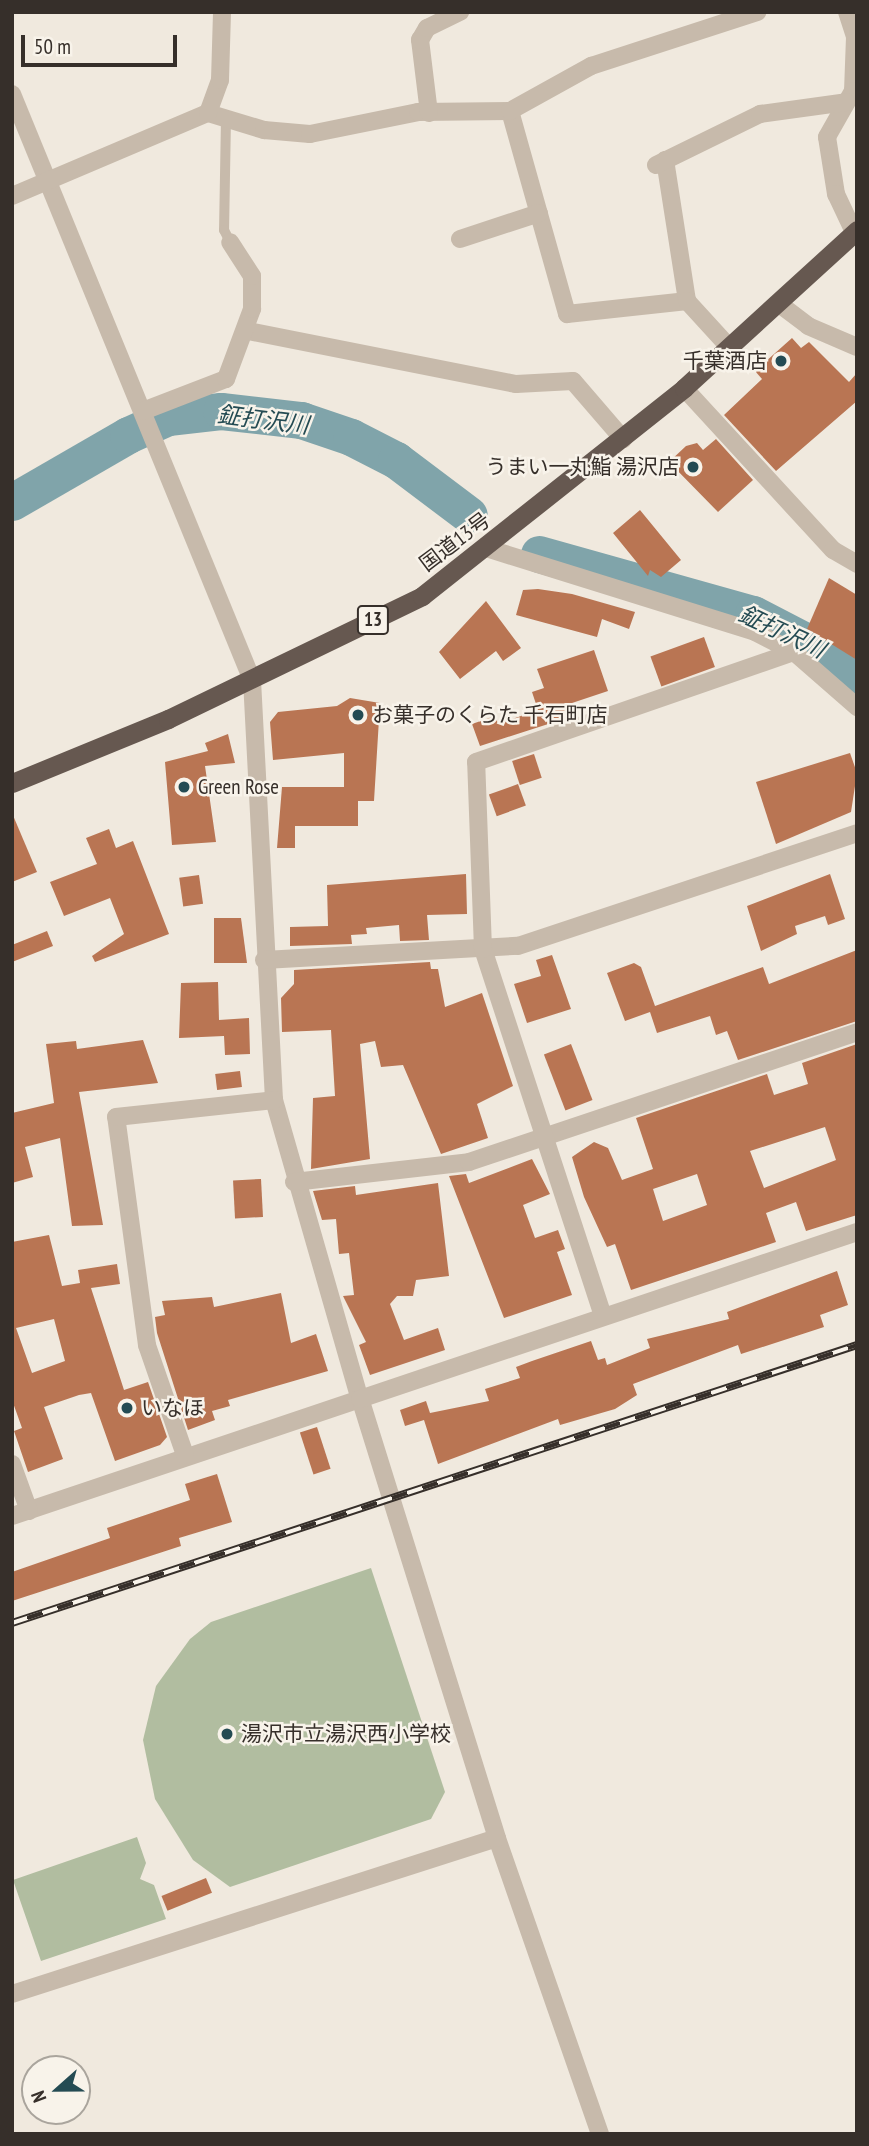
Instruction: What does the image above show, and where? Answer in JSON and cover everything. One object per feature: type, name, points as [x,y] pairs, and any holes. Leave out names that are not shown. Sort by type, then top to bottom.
[{"type":"highway","name":"国道13号","points":[[12,783],[252,680],[422,596],[486,548],[684,388],[855,231]]},
{"type":"street","points":[[208,113],[220,80],[222,12]]},
{"type":"street","points":[[429,113],[420,40],[427,28],[460,12]]},
{"type":"street","points":[[12,196],[208,113],[310,134],[429,113],[510,111],[591,66],[757,12]]},
{"type":"street","points":[[847,12],[855,37],[853,91],[827,137],[836,194],[855,231]]},
{"type":"street","points":[[12,94],[252,680],[264,960],[274,1100],[294,1182],[497,1838],[600,2134]]},
{"type":"street","points":[[729,347],[687,301],[660,163],[761,114],[846,102]]},
{"type":"street","points":[[510,111],[567,314],[687,301]]},
{"type":"street","points":[[460,239],[539,214]]},
{"type":"street","points":[[144,414],[226,379],[247,331],[252,276],[230,242]]},
{"type":"street","points":[[778,303],[808,326],[857,347]]},
{"type":"street","points":[[247,331],[516,384],[573,381],[623,439]]},
{"type":"street","points":[[684,388],[833,550],[857,564]]},
{"type":"street","points":[[486,548],[755,632],[794,652],[857,707]]},
{"type":"street","points":[[603,1316],[482,949],[476,762],[794,652]]},
{"type":"street","points":[[264,960],[517,946],[857,833]]},
{"type":"street","points":[[294,1182],[469,1162],[857,1032]]},
{"type":"street","points":[[185,1455],[148,1345],[116,1117],[274,1100]]},
{"type":"street","points":[[12,1464],[21,1513],[185,1455],[857,1232]]},
{"type":"street","points":[[12,1994],[497,1838]]},
{"type":"lane","points":[[226,118],[224,230],[230,242]]},
{"type":"green space","points":[[371,1568],[445,1792],[431,1819],[230,1887],[193,1860],[155,1799],[143,1740],[156,1686],[190,1639],[211,1622]]},
{"type":"green space","points":[[137,1837],[146,1863],[140,1879],[154,1885],[166,1919],[41,1961],[13,1880]]},
{"type":"building","points":[[792,338],[801,348],[809,342],[849,382],[857,373],[857,401],[776,471],[724,415],[762,379],[755,371]]},
{"type":"building","points":[[716,439],[753,480],[718,512],[669,462],[686,446],[697,443],[703,450]]},
{"type":"building","points":[[640,510],[681,560],[661,577],[650,570],[648,576],[613,533]]},
{"type":"building","points":[[829,578],[857,595],[857,660],[807,629]]},
{"type":"building","points":[[538,589],[572,594],[635,612],[629,629],[602,619],[597,637],[516,615],[523,590]]},
{"type":"building","points":[[486,601],[521,648],[503,661],[496,651],[460,679],[439,652]]},
{"type":"building","points":[[704,637],[715,667],[661,687],[650,656]]},
{"type":"building","points":[[594,650],[608,691],[569,704],[573,716],[480,746],[472,724],[495,716],[498,724],[538,710],[532,692],[544,688],[537,669]]},
{"type":"building","points":[[350,698],[380,703],[374,801],[358,801],[358,826],[295,826],[295,848],[277,848],[282,787],[344,787],[344,753],[273,760],[270,722],[278,712],[337,706]]},
{"type":"building","points":[[228,734],[235,763],[205,766],[216,842],[172,845],[165,762],[208,751],[205,743]]},
{"type":"building","points":[[850,753],[857,773],[851,812],[776,844],[756,782]]},
{"type":"building","points":[[534,754],[542,778],[520,785],[512,761]]},
{"type":"building","points":[[518,784],[526,806],[497,816],[489,795]]},
{"type":"building","points":[[12,813],[37,872],[12,882]]},
{"type":"building","points":[[109,829],[116,848],[133,841],[169,934],[95,962],[92,956],[124,934],[110,898],[64,916],[50,882],[97,864],[86,838]]},
{"type":"building","points":[[466,874],[467,914],[427,915],[429,940],[400,941],[399,925],[366,928],[367,934],[351,935],[352,944],[290,946],[290,927],[328,926],[327,885]]},
{"type":"building","points":[[830,874],[845,919],[828,925],[825,916],[795,926],[797,934],[761,951],[747,906]]},
{"type":"building","points":[[199,875],[203,904],[183,907],[179,878]]},
{"type":"building","points":[[214,918],[241,918],[247,963],[214,963]]},
{"type":"building","points":[[47,931],[53,946],[12,962],[12,945]]},
{"type":"building","points":[[857,950],[857,1021],[738,1060],[727,1031],[716,1035],[710,1016],[657,1033],[650,1012],[625,1021],[607,973],[634,963],[641,967],[655,1006],[763,967],[769,984]]},
{"type":"building","points":[[552,955],[571,1009],[527,1023],[514,984],[541,976],[536,960]]},
{"type":"building","points":[[430,962],[431,969],[438,969],[445,1007],[482,993],[513,1086],[477,1104],[488,1138],[441,1154],[403,1065],[381,1067],[375,1041],[360,1044],[370,1159],[311,1169],[313,1098],[335,1096],[331,1030],[282,1032],[281,998],[294,984],[294,970]]},
{"type":"building","points":[[218,982],[219,1020],[249,1018],[250,1054],[225,1055],[224,1036],[179,1038],[181,983]]},
{"type":"building","points":[[143,1040],[158,1083],[79,1092],[103,1225],[72,1226],[60,1138],[25,1147],[33,1177],[12,1183],[12,1113],[54,1103],[46,1044],[76,1041],[77,1049]]},
{"type":"building","points":[[571,1044],[593,1100],[565,1110],[544,1054]]},
{"type":"building","points":[[857,1044],[857,1215],[806,1231],[796,1202],[766,1213],[776,1242],[631,1290],[615,1244],[607,1247],[584,1197],[572,1157],[594,1142],[608,1148],[622,1180],[653,1169],[636,1118],[767,1074],[774,1095],[808,1084],[802,1063]],"holes":[[[825,1127],[836,1160],[764,1188],[750,1151]],[[697,1174],[707,1205],[663,1221],[653,1189]]]},
{"type":"building","points":[[240,1071],[242,1087],[217,1090],[215,1074]]},
{"type":"building","points":[[532,1159],[550,1194],[523,1205],[535,1238],[558,1230],[565,1249],[557,1252],[572,1295],[504,1318],[449,1176],[466,1174],[469,1183]]},
{"type":"building","points":[[261,1179],[263,1217],[235,1218],[233,1180]]},
{"type":"building","points":[[438,1183],[449,1276],[416,1280],[413,1296],[397,1296],[390,1304],[404,1340],[438,1328],[445,1350],[370,1375],[359,1345],[366,1342],[343,1296],[354,1295],[349,1253],[339,1254],[336,1219],[322,1220],[313,1191],[355,1186],[356,1195]]},
{"type":"building","points":[[49,1235],[62,1286],[80,1283],[78,1270],[117,1264],[120,1284],[91,1288],[124,1390],[148,1382],[167,1437],[160,1445],[115,1461],[91,1393],[79,1395],[44,1407],[63,1459],[28,1472],[14,1431],[22,1428],[12,1400],[12,1242]],"holes":[[[54,1319],[65,1361],[32,1373],[16,1328]]]},
{"type":"building","points":[[837,1271],[848,1305],[820,1315],[824,1327],[741,1354],[738,1345],[633,1384],[637,1395],[615,1409],[560,1425],[558,1419],[438,1464],[424,1420],[405,1426],[400,1410],[426,1401],[430,1413],[489,1401],[485,1389],[520,1378],[516,1367],[532,1361],[591,1341],[598,1360],[605,1358],[607,1365],[650,1348],[647,1339],[729,1319],[727,1312]]},
{"type":"building","points":[[281,1293],[291,1343],[316,1334],[328,1371],[228,1400],[230,1406],[212,1411],[215,1420],[188,1430],[157,1333],[155,1317],[165,1315],[162,1301],[212,1297],[214,1307]]},
{"type":"building","points":[[317,1427],[331,1469],[313,1474],[300,1433]]},
{"type":"building","points":[[217,1474],[232,1522],[179,1538],[181,1546],[12,1601],[12,1572],[110,1538],[107,1528],[190,1500],[185,1484]]},
{"type":"building","points":[[206,1878],[212,1893],[167,1911],[161,1896]]},
{"type":"waterway","name":"鉦打沢川","points":[[12,502],[128,435],[168,417],[221,411],[301,420],[351,437],[396,460],[469,515]]},
{"type":"waterway","name":"鉦打沢川","points":[[539,554],[753,614],[832,655],[857,678]]},
{"type":"railway","points":[[12,1623],[857,1345]]},
{"type":"place","name":"千葉酒店","points":[[781,361]]},
{"type":"place","name":"うまい一丸鮨 湯沢店","points":[[693,467]]},
{"type":"place","name":"お菓子のくらた 千石町店","points":[[358,715]]},
{"type":"place","name":"Green Rose","points":[[184,787]]},
{"type":"place","name":"いなほ","points":[[127,1408]]},
{"type":"place","name":"湯沢市立湯沢西小学校","points":[[227,1734]]}]
